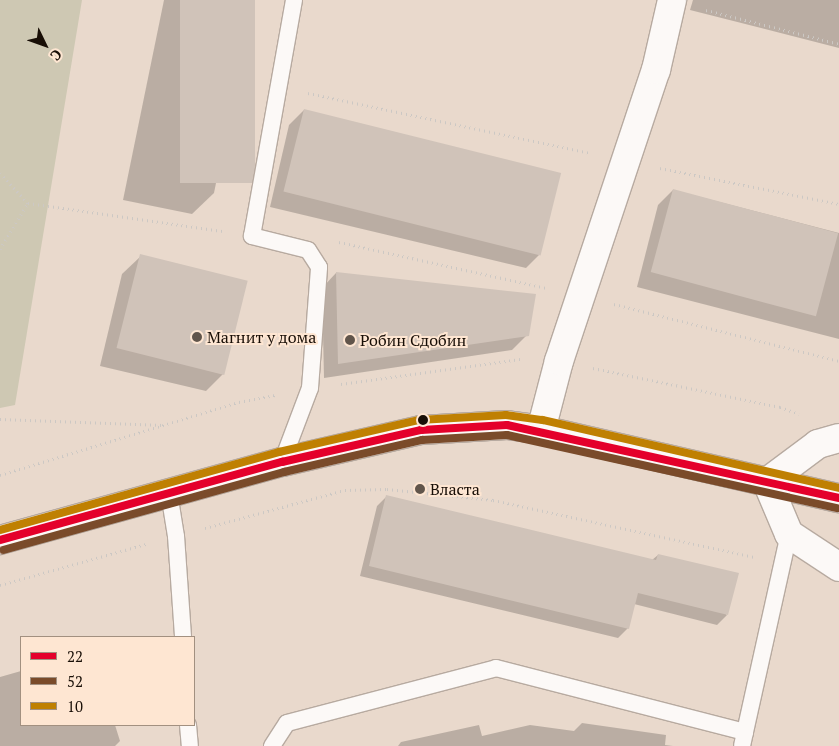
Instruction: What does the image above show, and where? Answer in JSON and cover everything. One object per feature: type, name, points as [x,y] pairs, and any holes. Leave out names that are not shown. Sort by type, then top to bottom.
[{"type":"main road","points":[[541,430],[559,361],[624,161],[656,70],[672,1]]},
{"type":"main road","points":[[0,540],[282,462],[422,430],[508,425],[541,430],[839,498]]},
{"type":"main road","points":[[767,482],[818,444],[839,438]]},
{"type":"main road","points":[[767,482],[789,534],[839,567]]},
{"type":"lane","points":[[282,462],[310,388],[319,267],[308,250],[252,236],[294,0]]},
{"type":"lane","points":[[169,492],[176,536],[182,636]]},
{"type":"lane","points":[[272,746],[287,723],[496,668],[744,739],[789,534]]},
{"type":"lane","points":[[188,726],[190,746]]},
{"type":"path","points":[[672,1],[839,44]]},
{"type":"path","points":[[278,87],[624,161],[839,204]]},
{"type":"path","points":[[0,173],[28,203],[252,236]]},
{"type":"path","points":[[0,249],[28,203]]},
{"type":"path","points":[[0,419],[166,425]]},
{"type":"path","points":[[0,585],[345,490],[387,489],[493,500],[782,563]]},
{"type":"shaded area","points":[[0,0],[82,0],[15,405],[0,408]]},
{"type":"building","points":[[180,0],[255,0],[255,183],[180,183]]},
{"type":"building","points":[[304,109],[561,173],[541,256],[283,191]]},
{"type":"building","points":[[673,189],[838,233],[816,316],[651,272]]},
{"type":"building","points":[[140,254],[248,281],[224,375],[117,348]]},
{"type":"building","points":[[336,272],[536,294],[529,336],[338,364]]},
{"type":"building","points":[[386,495],[656,560],[658,554],[739,573],[728,615],[638,593],[629,629],[369,566]]},
{"type":"transit line","name":"10","points":[[0,530],[279,452],[419,420],[506,415],[543,420],[839,488]]},
{"type":"transit line","name":"22","points":[[0,540],[282,462],[421,430],[507,425],[839,498]]},
{"type":"transit line","name":"52","points":[[3,550],[284,472],[422,440],[507,435],[837,508]]},
{"type":"place","name":"Магнит у дома","points":[[197,337]]},
{"type":"place","name":"Робин Сдобин","points":[[350,340]]},
{"type":"place","name":"Власта","points":[[420,489]]}]
